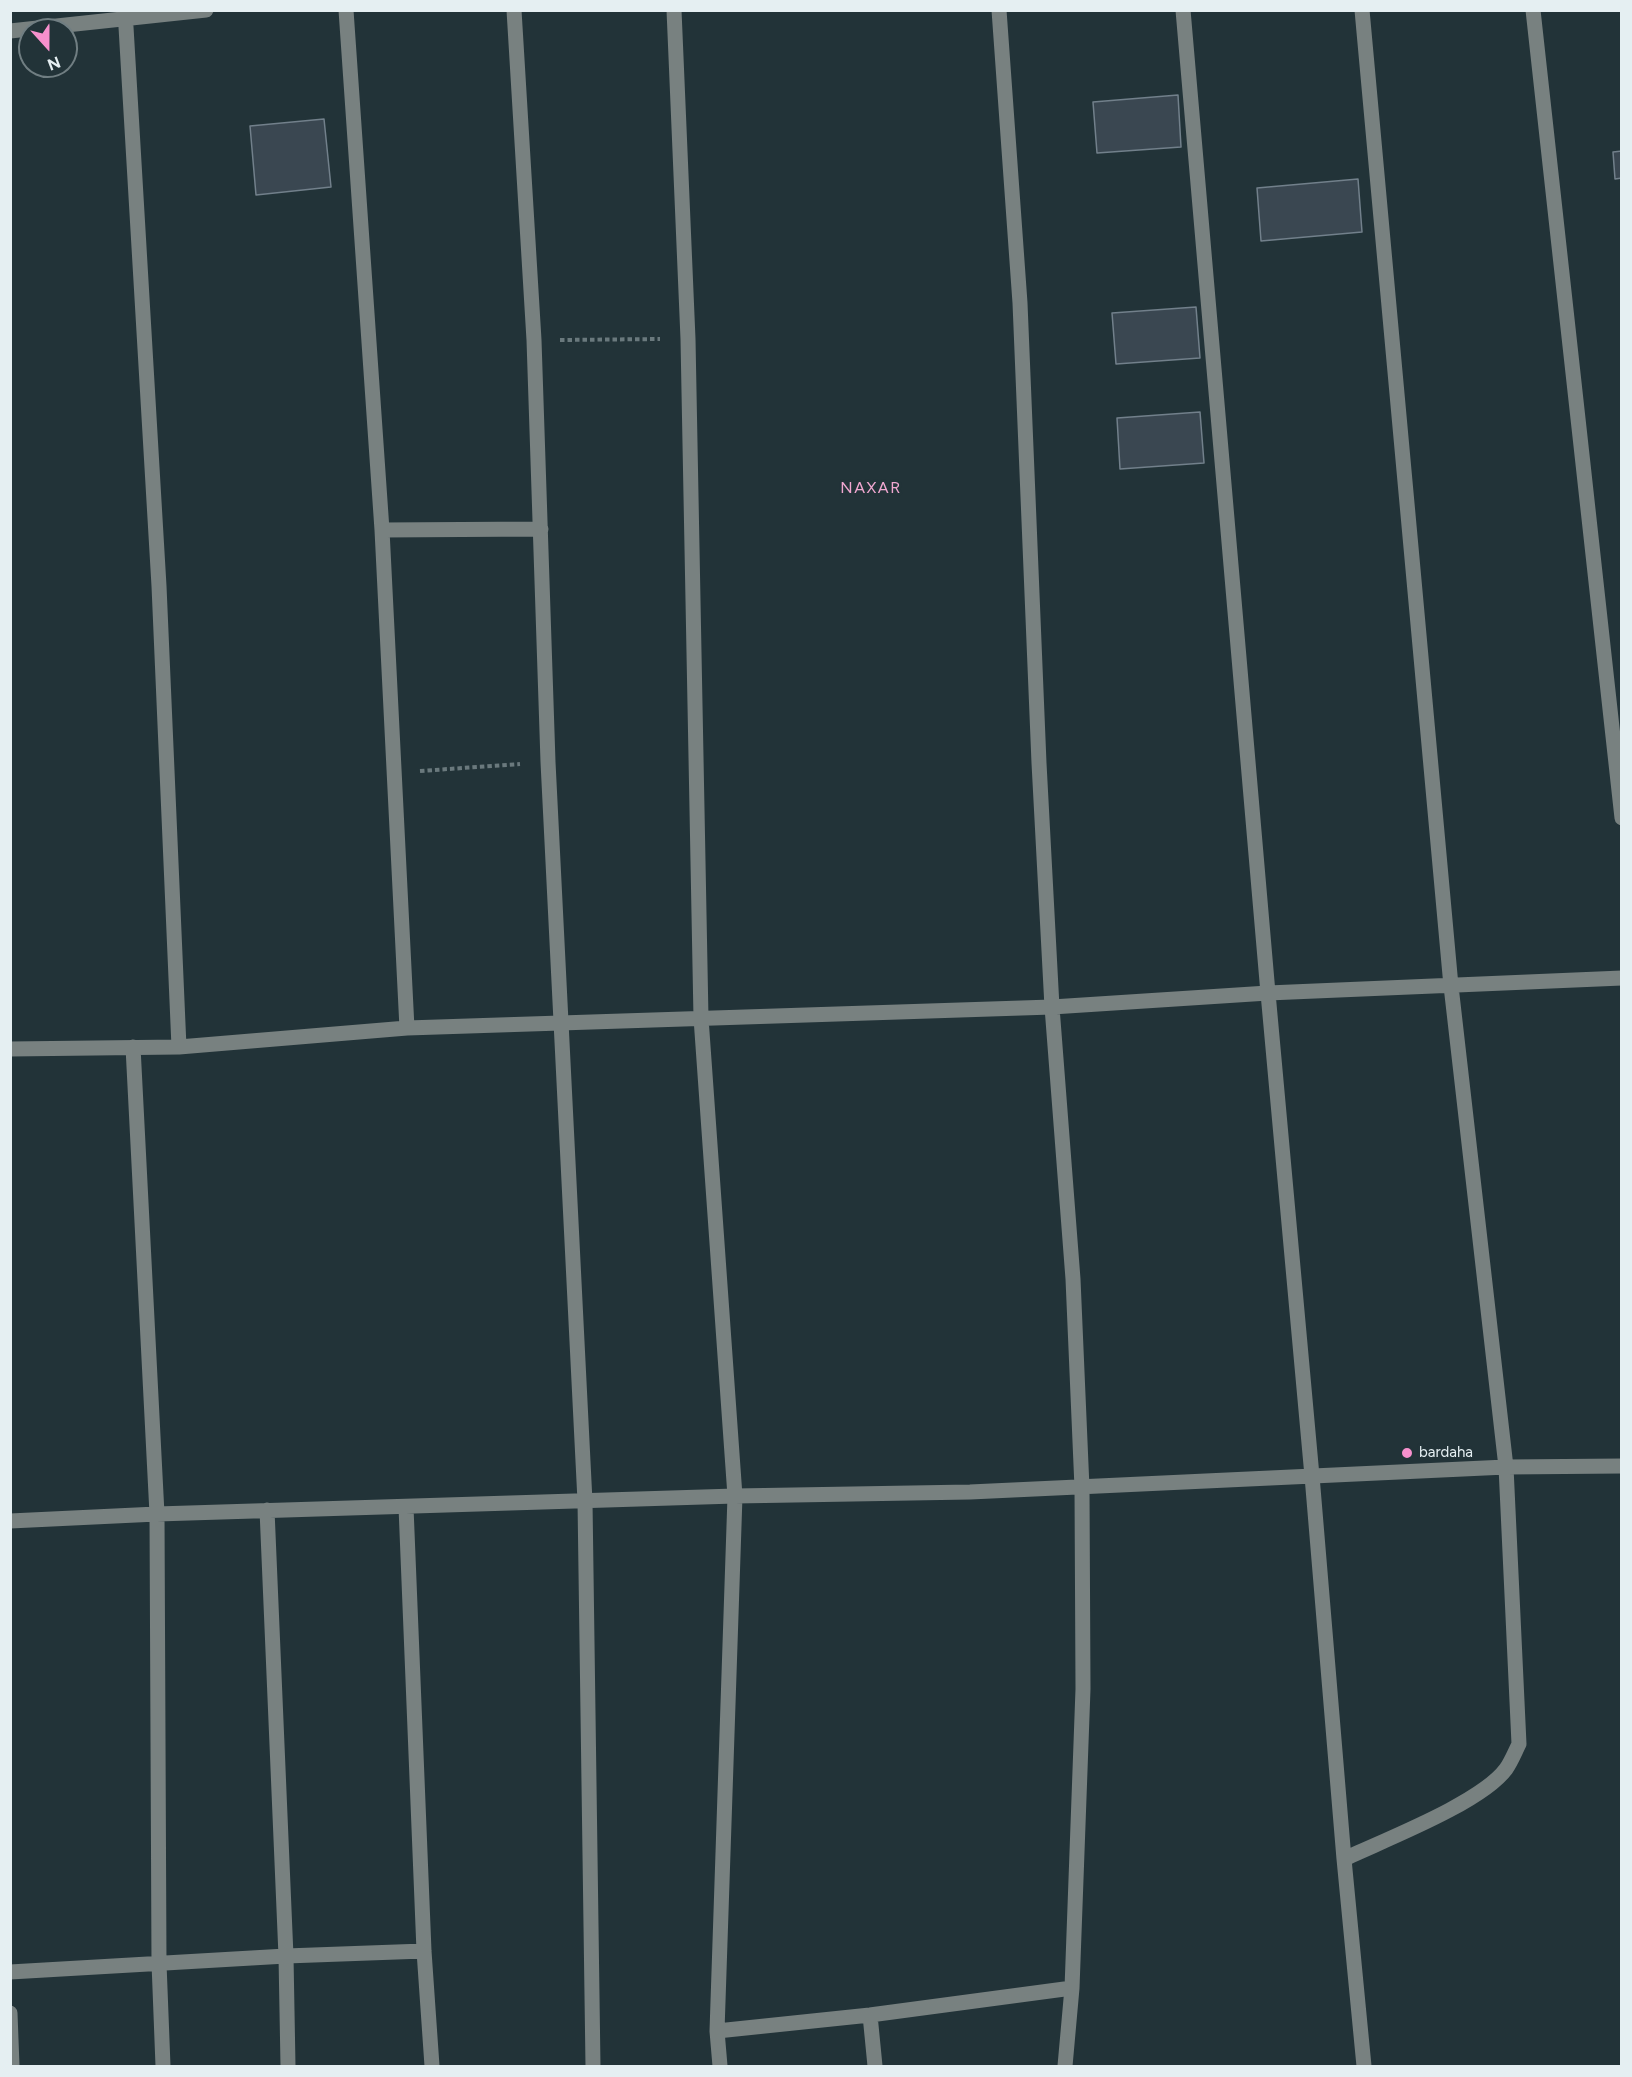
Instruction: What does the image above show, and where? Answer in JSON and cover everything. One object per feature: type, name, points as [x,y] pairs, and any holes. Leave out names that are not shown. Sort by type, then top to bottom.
[{"type":"street","points":[[10,31],[125,15],[206,10]]},
{"type":"street","points":[[346,10],[382,530],[407,1028]]},
{"type":"street","points":[[514,10],[534,340],[548,762],[585,1501],[593,2067]]},
{"type":"street","points":[[674,10],[688,339],[700,1018],[735,1496],[717,2031],[720,2067]]},
{"type":"street","points":[[999,10],[1020,303],[1039,762],[1052,1007],[1073,1280],[1082,1488],[1083,1689],[1072,1988],[1065,2067]]},
{"type":"street","points":[[1183,10],[1364,2067]]},
{"type":"street","points":[[1344,1859],[1445,1811],[1485,1788],[1506,1769],[1519,1744],[1506,1467],[1451,986],[1362,10]]},
{"type":"street","points":[[1533,10],[1622,818]]},
{"type":"street","points":[[125,15],[159,586],[179,1047]]},
{"type":"street","points":[[382,530],[541,529]]},
{"type":"street","points":[[10,1049],[179,1047],[407,1028],[1052,1007],[1268,993],[1622,978]]},
{"type":"street","points":[[133,1047],[157,1514],[159,1963],[163,2067]]},
{"type":"street","points":[[10,1521],[267,1510],[735,1496],[970,1492],[1506,1467],[1622,1466]]},
{"type":"street","points":[[406,1507],[424,1951],[432,2067]]},
{"type":"street","points":[[267,1510],[286,1956],[288,2067]]},
{"type":"street","points":[[10,1972],[286,1956],[424,1951]]},
{"type":"street","points":[[717,2031],[870,2015],[1072,1988]]},
{"type":"street","points":[[10,2013],[12,2067]]},
{"type":"street","points":[[870,2015],[875,2067]]},
{"type":"path","points":[[534,340],[688,339]]},
{"type":"path","points":[[395,772],[548,762]]},
{"type":"building","points":[[1178,95],[1181,147],[1097,153],[1093,102]]},
{"type":"building","points":[[324,119],[331,187],[256,195],[250,126]]},
{"type":"building","points":[[1622,151],[1622,178],[1615,179],[1613,152]]},
{"type":"building","points":[[1358,179],[1362,232],[1261,241],[1257,188]]},
{"type":"building","points":[[1196,307],[1200,358],[1116,364],[1112,313]]},
{"type":"building","points":[[1200,412],[1204,463],[1120,469],[1117,418]]},
{"type":"place","name":"bardaha","points":[[1407,1453]]},
{"type":"district","name":"NAXAR","points":[[871,488]]}]
